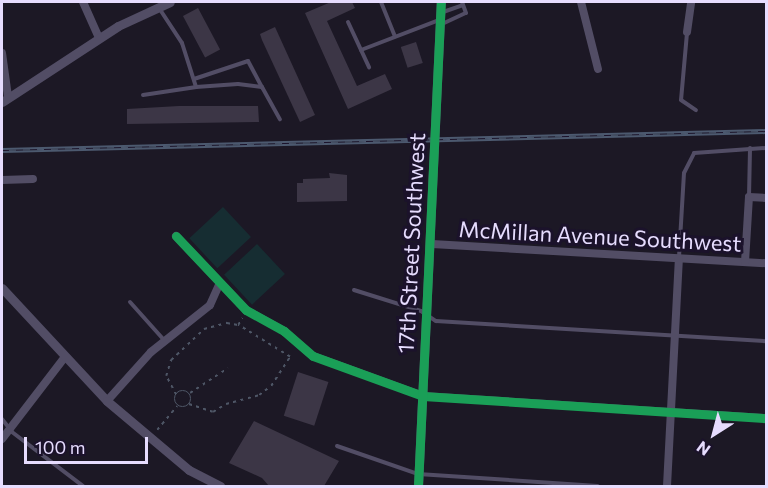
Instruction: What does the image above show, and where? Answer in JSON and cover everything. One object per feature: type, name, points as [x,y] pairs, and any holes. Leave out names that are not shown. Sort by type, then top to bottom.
[{"type":"street","points":[[83,2],[99,38]]},
{"type":"street","points":[[2,55],[5,100],[99,38],[170,2]]},
{"type":"street","points":[[581,2],[598,69]]},
{"type":"street","points":[[687,32],[691,2]]},
{"type":"street","name":"17th Street Southwest","points":[[418,486],[443,10]]},
{"type":"street","points":[[2,180],[33,179]]},
{"type":"street","points":[[745,262],[749,197],[766,198]]},
{"type":"street","points":[[176,236],[246,310],[284,331],[313,356],[423,396],[766,418]]},
{"type":"street","name":"McMillan Avenue Southwest","points":[[432,244],[766,263]]},
{"type":"street","points":[[667,486],[679,258]]},
{"type":"street","points":[[107,401],[164,341],[210,305],[220,283]]},
{"type":"street","points":[[2,288],[107,401],[189,470],[220,486]]},
{"type":"street","points":[[2,439],[65,357]]},
{"type":"lane","points":[[381,2],[394,36]]},
{"type":"lane","points":[[361,50],[394,36],[443,10],[463,3],[466,13],[443,10]]},
{"type":"lane","points":[[159,7],[182,43],[196,87]]},
{"type":"lane","points":[[348,22],[369,67]]},
{"type":"lane","points":[[687,32],[681,100],[696,110]]},
{"type":"lane","points":[[194,78],[248,61],[280,119]]},
{"type":"lane","points":[[143,95],[237,84],[262,87]]},
{"type":"lane","points":[[749,197],[750,148]]},
{"type":"lane","points":[[679,258],[685,166],[694,153],[766,148]]},
{"type":"lane","points":[[354,290],[421,311],[436,321],[766,341]]},
{"type":"lane","points":[[130,302],[164,341]]},
{"type":"lane","points":[[2,419],[10,428],[83,486]]},
{"type":"lane","points":[[337,447],[418,474],[598,486]]},
{"type":"path","points":[[238,325],[246,310]]},
{"type":"path","points":[[151,438],[178,405],[189,404],[213,412],[226,404],[259,395],[271,386],[290,357],[238,325],[226,322],[204,329],[171,360],[166,376],[176,395],[178,405]]},
{"type":"path","points":[[189,394],[228,368]]},
{"type":"path","points":[[176,395],[181,391],[189,394]]},
{"type":"path","points":[[189,394],[189,404]]},
{"type":"green space","points":[[223,207],[251,237],[217,268],[189,238]]},
{"type":"green space","points":[[257,244],[285,274],[252,305],[224,275]]},
{"type":"building","points":[[331,2],[352,2],[355,8],[327,21],[357,86],[385,74],[392,89],[348,109],[305,13]]},
{"type":"building","points":[[198,8],[220,49],[205,57],[183,16]]},
{"type":"building","points":[[275,27],[315,115],[300,122],[260,34]]},
{"type":"building","points":[[416,42],[423,63],[408,68],[401,47]]},
{"type":"building","points":[[179,106],[258,106],[259,122],[127,124],[127,109]]},
{"type":"building","points":[[329,173],[347,175],[347,201],[297,202],[297,183],[303,183],[303,179],[330,178]]},
{"type":"building","points":[[298,372],[328,382],[314,426],[284,416]]},
{"type":"building","points":[[254,421],[339,461],[324,486],[269,486],[262,478],[229,463]]},
{"type":"railway","points":[[2,150],[766,131]]},
{"type":"cycle path","points":[[418,486],[441,2]]},
{"type":"cycle path","points":[[176,236],[246,310],[284,331],[313,356],[423,396],[766,418]]}]
